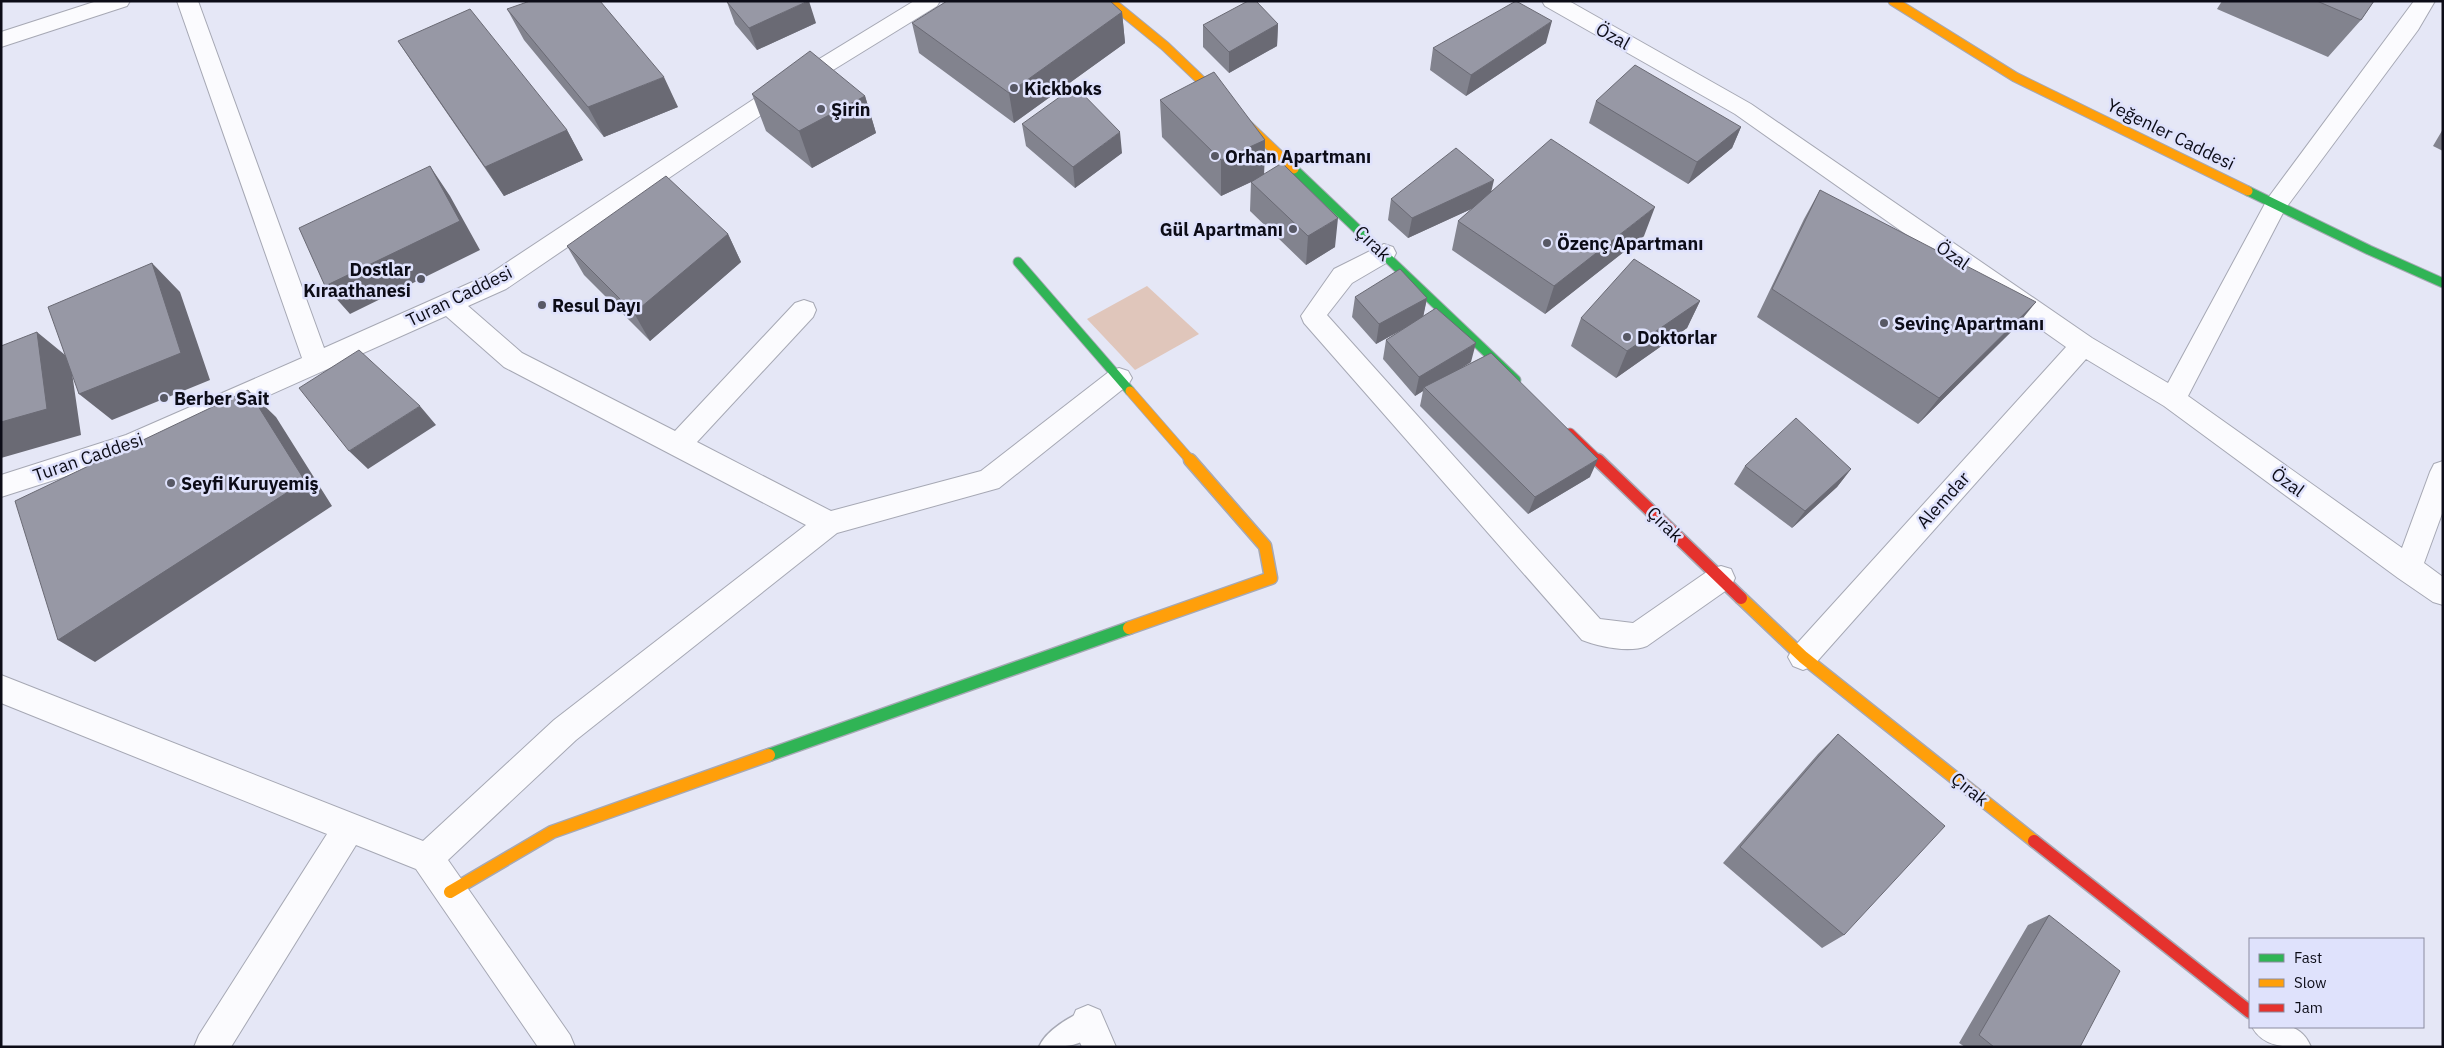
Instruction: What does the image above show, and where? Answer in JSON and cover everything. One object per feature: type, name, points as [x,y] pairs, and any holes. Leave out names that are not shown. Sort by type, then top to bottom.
[{"type":"street","points":[[1,40],[120,1]]},
{"type":"street","points":[[187,1],[316,362]]},
{"type":"street","name":"Çırak","points":[[1110,1],[1165,46],[1527,391]]},
{"type":"street","name":"Özal","points":[[1552,1],[1743,109],[2083,345],[2173,399],[2443,593]]},
{"type":"street","name":"Yeğenler Caddesi","points":[[1893,1],[2015,77],[2443,283]]},
{"type":"street","points":[[2173,399],[2276,204],[2410,25],[2425,1]]},
{"type":"street","name":"Turan Caddesi","points":[[1,486],[133,444],[497,282],[765,102],[924,3]]},
{"type":"street","points":[[1384,253],[1343,276],[1313,316],[1592,630],[1637,637],[1721,578]]},
{"type":"street","points":[[450,892],[552,832],[1271,578],[1265,546],[1018,262]]},
{"type":"street","points":[[448,303],[513,360],[829,522]]},
{"type":"street","points":[[678,445],[804,310]]},
{"type":"street","name":"Alemdar","points":[[1803,656],[2083,345]]},
{"type":"street","points":[[427,858],[566,730],[829,522],[989,480],[1119,378]]},
{"type":"street","name":"Çırak","points":[[1563,426],[1803,656],[2249,1011]]},
{"type":"street","points":[[2408,569],[2443,472]]},
{"type":"street","points":[[1,689],[427,858],[558,1047]]},
{"type":"street","points":[[211,1047],[349,827]]},
{"type":"street","points":[[2270,1028],[2294,1047]]},
{"type":"lane","points":[[1052,1047],[1093,1034]]},
{"type":"shaded area","points":[[1147,286],[1199,334],[1135,370],[1087,319]]},
{"type":"building","points":[[530,1],[600,1],[664,77],[588,107],[507,9]]},
{"type":"building","points":[[808,1],[749,28],[727,2]]},
{"type":"building","name":"Kickboks","points":[[947,1],[1110,1],[1122,12],[1009,93],[912,23]]},
{"type":"building","points":[[1248,1],[1256,1],[1278,24],[1229,52],[1203,25]]},
{"type":"building","points":[[1516,1],[1552,21],[1471,75],[1433,48]]},
{"type":"building","points":[[2317,1],[2374,1],[2361,20]]},
{"type":"building","points":[[470,9],[567,130],[485,167],[398,41]]},
{"type":"building","points":[[810,51],[865,96],[799,131],[752,94]]},
{"type":"building","points":[[1635,65],[1741,127],[1697,162],[1596,101]]},
{"type":"building","points":[[1214,72],[1265,140],[1221,160],[1160,100]]},
{"type":"building","points":[[1075,86],[1120,132],[1073,167],[1022,124]]},
{"type":"building","name":"Özenç Apartmanı","points":[[1551,139],[1655,207],[1554,286],[1458,221]]},
{"type":"building","points":[[1456,148],[1494,180],[1412,218],[1391,199]]},
{"type":"building","points":[[1282,163],[1338,218],[1308,236],[1251,182]]},
{"type":"building","points":[[430,166],[460,221],[325,286],[299,228]]},
{"type":"building","points":[[666,176],[728,234],[634,313],[567,246]]},
{"type":"building","name":"Sevinç Apartmanı","points":[[1820,190],[2036,302],[1939,398],[1772,289]]},
{"type":"building","points":[[1634,259],[1700,301],[1627,351],[1581,318]]},
{"type":"building","points":[[152,263],[181,353],[79,394],[48,307]]},
{"type":"building","points":[[1400,269],[1427,298],[1379,324],[1355,297]]},
{"type":"building","points":[[1436,308],[1476,343],[1419,377],[1386,340]]},
{"type":"building","points":[[37,332],[47,409],[1,422],[1,346]]},
{"type":"building","points":[[359,350],[420,406],[349,451],[299,388]]},
{"type":"building","points":[[1491,353],[1598,459],[1535,497],[1424,387]]},
{"type":"building","points":[[248,390],[305,481],[58,640],[15,501]]},
{"type":"building","points":[[1796,418],[1851,469],[1805,511],[1745,466]]},
{"type":"building","points":[[1838,734],[1945,826],[1844,935],[1740,847]]},
{"type":"building","points":[[2049,915],[2120,971],[2080,1047],[1994,1047],[1979,1035]]},
{"type":"traffic: fast","points":[[1294,169],[1516,380]]},
{"type":"traffic: fast","points":[[2248,191],[2369,250],[2443,283]]},
{"type":"traffic: fast","points":[[1018,262],[1130,391]]},
{"type":"traffic: fast","points":[[769,755],[1129,628]]},
{"type":"traffic: slow","points":[[1110,1],[1165,46],[1294,169]]},
{"type":"traffic: slow","points":[[1893,1],[2015,77],[2248,191]]},
{"type":"traffic: slow","points":[[1129,628],[1271,578],[1265,546],[1130,391]]},
{"type":"traffic: slow","points":[[1741,598],[1803,657],[2034,841]]},
{"type":"traffic: slow","points":[[450,892],[552,832],[769,755]]},
{"type":"traffic: jam","points":[[1570,433],[1741,598]]},
{"type":"traffic: jam","points":[[2034,841],[2249,1011]]},
{"type":"place","name":"Kickboks","points":[[1014,88]]},
{"type":"place","name":"Şirin","points":[[821,109]]},
{"type":"place","name":"Orhan Apartmanı","points":[[1215,156]]},
{"type":"place","name":"Gül Apartmanı","points":[[1293,229]]},
{"type":"place","name":"Özenç Apartmanı","points":[[1547,243]]},
{"type":"place","name":"Dostlar Kıraathanesi","points":[[421,279]]},
{"type":"place","name":"Resul Dayı","points":[[542,305]]},
{"type":"place","name":"Sevinç Apartmanı","points":[[1884,323]]},
{"type":"place","name":"Doktorlar","points":[[1627,337]]},
{"type":"place","name":"Berber Sait","points":[[164,398]]},
{"type":"place","name":"Seyfi Kuruyemiş","points":[[171,483]]}]
